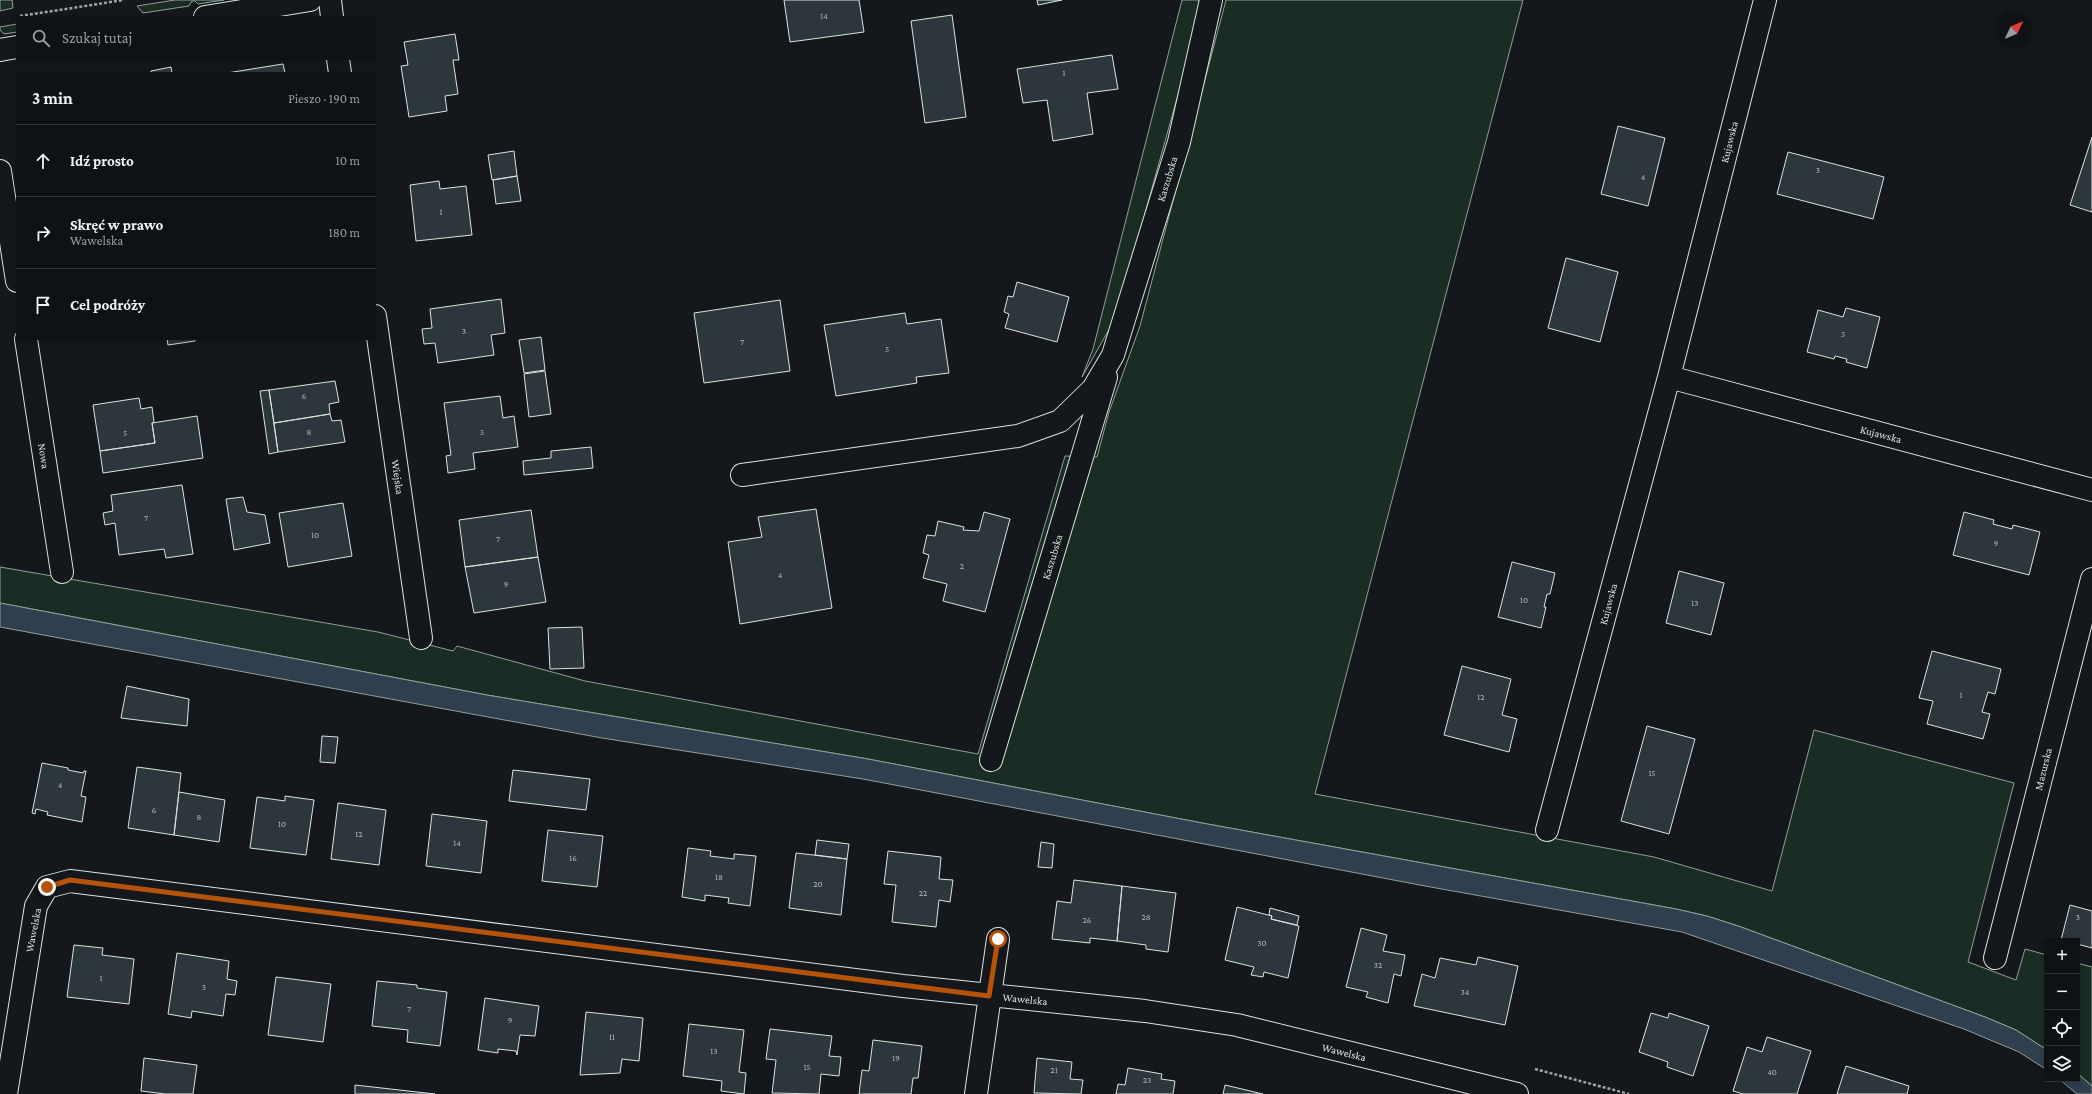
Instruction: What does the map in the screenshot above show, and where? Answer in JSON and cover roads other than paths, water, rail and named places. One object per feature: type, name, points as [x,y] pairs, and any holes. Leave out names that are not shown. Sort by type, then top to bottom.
[{"type":"street","points":[[211,16],[310,0]]},
{"type":"street","points":[[330,0],[332,16]]},
{"type":"street","name":"Kaszubska","points":[[991,760],[1179,142],[1211,0]]},
{"type":"street","name":"Kujawska","points":[[1547,830],[1669,377],[1765,0]]},
{"type":"street","points":[[0,50],[16,47]]},
{"type":"street","points":[[338,60],[340,72]]},
{"type":"street","points":[[0,171],[16,275]]},
{"type":"street","name":"Wiejska","points":[[376,323],[421,638]]},
{"type":"street","name":"Nowa","points":[[26,340],[62,572]]},
{"type":"street","name":"Kaszubska","points":[[742,475],[1018,436],[1060,421],[1093,389],[1113,355]]},
{"type":"street","name":"Kujawska","points":[[1669,377],[2092,490]]},
{"type":"street","name":"Mazurska","points":[[1994,958],[2092,579]]},
{"type":"street","name":"Wawelska","points":[[6,1094],[36,906],[47,887],[70,880],[989,996],[1145,1012],[1237,1025],[1517,1094]]},
{"type":"street","points":[[976,1094],[998,939]]},
{"type":"water","points":[[0,603],[487,695],[868,759],[1202,823],[1676,909],[1707,916],[1741,927],[1985,1017],[2016,1030],[2044,1048],[2044,1068],[2019,1052],[1964,1029],[1682,932],[1425,886],[863,779],[602,738],[0,627]]},
{"type":"water","points":[[2080,1076],[2092,1086],[2092,1094],[2077,1094],[2063,1082],[2080,1082]]}]
